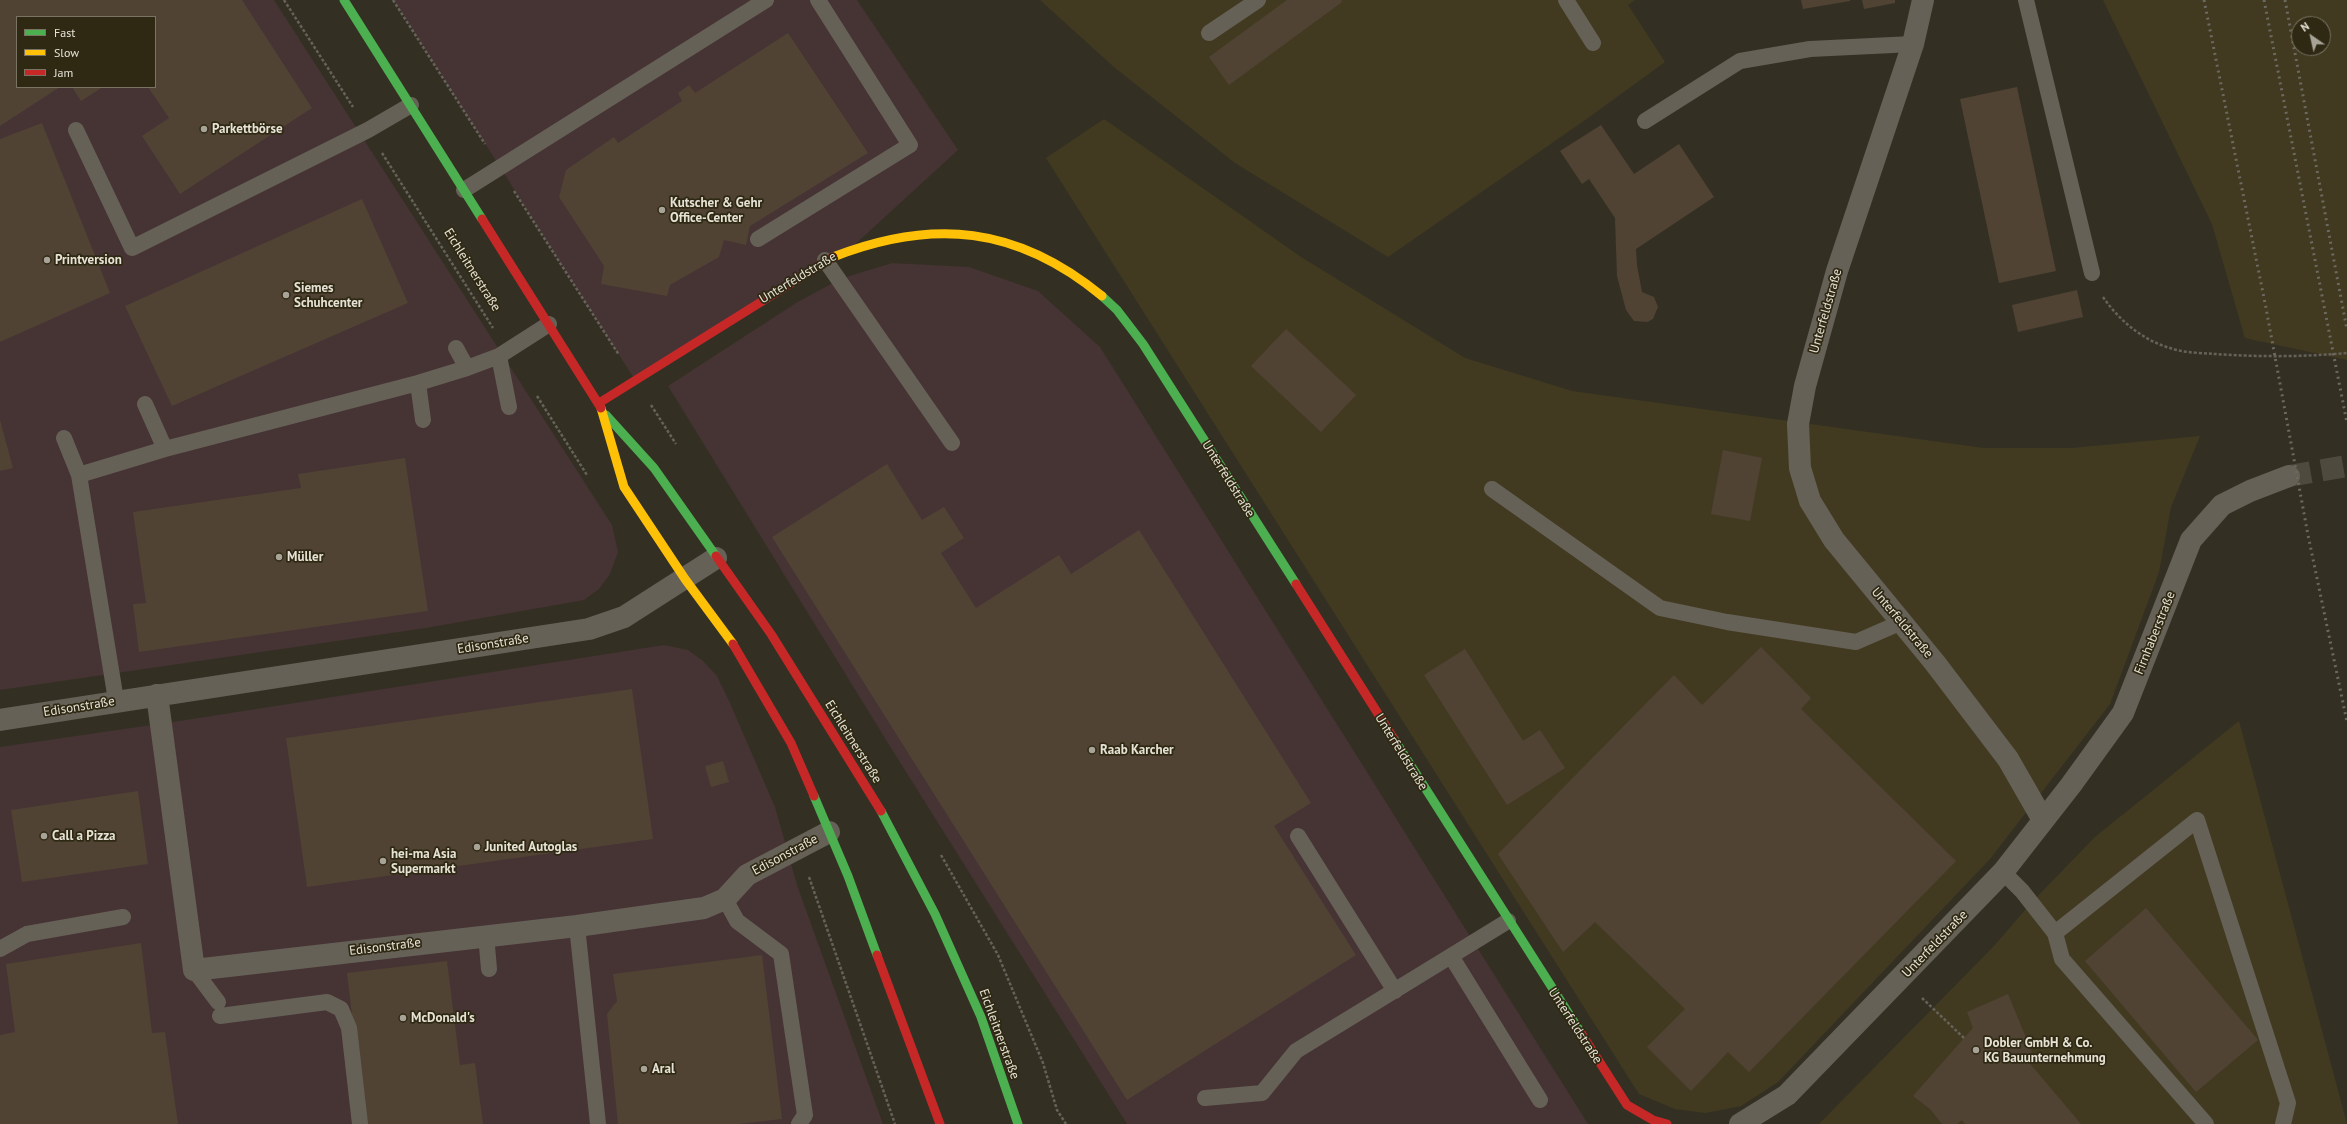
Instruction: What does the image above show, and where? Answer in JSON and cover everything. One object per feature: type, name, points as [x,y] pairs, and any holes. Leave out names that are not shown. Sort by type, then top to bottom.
[{"type":"main road","name":"Eichleitnerstraße","points":[[344,0],[600,407],[654,468],[771,634],[880,809],[935,914],[981,1017],[1018,1124]]},
{"type":"main road","name":"Unterfeldstraße","points":[[600,407],[825,260],[850,249],[908,233],[976,234],[1032,251],[1074,274],[1116,309],[1147,351],[1508,921],[1627,1105],[1653,1120],[1667,1124]]},
{"type":"main road","name":"Eichleitnerstraße","points":[[600,407],[624,487],[685,580],[738,652],[791,743],[848,876],[940,1124]]},
{"type":"street","name":"Unterfeldstraße","points":[[1744,1123],[1787,1095],[2003,872],[2043,820],[2008,759],[1902,622],[1834,540],[1810,501],[1800,468],[1798,424],[1805,386],[1837,270],[1913,44],[1924,0]]},
{"type":"street","name":"Firnhaberstraße","points":[[2043,820],[2123,713],[2191,540],[2222,505],[2250,491],[2289,476]]},
{"type":"street","name":"Edisonstraße","points":[[0,720],[116,700],[589,629],[624,617],[685,580],[716,558]]},
{"type":"street","points":[[157,695],[194,970]]},
{"type":"street","name":"Edisonstraße","points":[[194,970],[486,935],[577,926],[704,908],[725,899],[747,875],[829,832]]},
{"type":"lane","points":[[464,190],[766,0]]},
{"type":"lane","points":[[758,239],[910,145],[818,0]]},
{"type":"lane","points":[[1209,33],[1258,0]]},
{"type":"lane","points":[[1566,0],[1593,43]]},
{"type":"lane","points":[[2026,0],[2092,273]]},
{"type":"lane","points":[[1646,121],[1740,61],[1810,49],[1913,44]]},
{"type":"lane","points":[[76,130],[132,248],[368,130],[411,105]]},
{"type":"lane","points":[[825,260],[952,443]]},
{"type":"lane","points":[[79,475],[165,449],[418,383],[467,368],[503,353],[549,324]]},
{"type":"lane","points":[[456,348],[467,368]]},
{"type":"lane","points":[[503,353],[509,407]]},
{"type":"lane","points":[[418,383],[423,420]]},
{"type":"lane","points":[[145,404],[165,449]]},
{"type":"lane","points":[[64,438],[79,475],[116,700]]},
{"type":"lane","points":[[1492,489],[1660,608],[1728,622],[1856,642],[1902,622]]},
{"type":"lane","points":[[2055,933],[2197,820],[2288,1103],[2283,1124]]},
{"type":"lane","points":[[1298,836],[1394,991]]},
{"type":"lane","points":[[2003,872],[2022,891],[2055,933],[2062,959],[2206,1124]]},
{"type":"lane","points":[[725,899],[737,921],[781,954],[805,1115],[799,1124]]},
{"type":"lane","points":[[0,949],[28,934],[124,917]]},
{"type":"lane","points":[[1205,1098],[1262,1093],[1296,1051],[1508,921]]},
{"type":"lane","points":[[577,926],[598,1124]]},
{"type":"lane","points":[[486,935],[489,969]]},
{"type":"lane","points":[[1452,956],[1540,1100]]},
{"type":"lane","points":[[194,970],[219,1009],[327,1002],[341,1009],[349,1028],[360,1124]]},
{"type":"path","name":"Eichleitnerstraße","points":[[284,0],[368,130],[503,353]]},
{"type":"path","points":[[2092,273],[2100,293],[2114,312],[2136,332],[2170,348],[2234,355],[2315,356],[2347,353]]},
{"type":"path","points":[[532,389],[591,481]]},
{"type":"path","points":[[799,848],[895,1124]]},
{"type":"path","points":[[1921,998],[1964,1038]]},
{"type":"path","points":[[1043,1063],[1057,1110],[1066,1124]]},
{"type":"shaded area","points":[[0,0],[274,0],[612,525],[618,552],[610,574],[599,589],[584,600],[426,628],[0,690]]},
{"type":"shaded area","points":[[394,0],[857,0],[958,150],[850,249],[635,380]]},
{"type":"shaded area","points":[[1040,0],[1635,0],[1628,5],[1665,62],[1588,118],[1388,257],[1235,163],[1114,67]]},
{"type":"shaded area","points":[[2103,0],[2347,0],[2347,360],[2245,338],[2212,224]]},
{"type":"shaded area","points":[[1104,119],[1301,257],[1465,358],[1572,391],[1983,448],[2072,448],[2200,436],[2171,507],[2159,572],[2110,704],[1990,859],[1778,1082],[1741,1106],[1705,1113],[1675,1109],[1639,1094],[1046,158]]},
{"type":"shaded area","points":[[892,263],[969,267],[1038,291],[1100,347],[1588,1124],[1127,1124],[891,748],[668,386],[796,303],[840,279]]},
{"type":"shaded area","points":[[664,645],[688,650],[703,661],[717,676],[730,703],[775,807],[797,885],[883,1124],[0,1124],[0,747],[186,720]]},
{"type":"shaded area","points":[[2239,721],[2347,1124],[1819,1124],[1994,946],[2032,902],[2095,837]]},
{"type":"building","points":[[0,0],[242,0],[312,108],[180,194],[142,136],[169,118],[149,88],[156,88],[156,16],[16,16],[16,88],[58,88],[0,126]]},
{"type":"building","points":[[1287,0],[1341,0],[1342,2],[1229,85],[1209,57]]},
{"type":"building","points":[[1801,0],[1850,0],[1850,1],[1803,9]]},
{"type":"building","points":[[1862,0],[1895,0],[1895,3],[1864,9]]},
{"type":"building","points":[[788,33],[868,153],[750,226],[746,245],[724,240],[719,257],[670,285],[667,296],[601,284],[604,266],[559,197],[566,170],[614,137],[618,143],[682,101],[678,93],[689,85],[695,93]]},
{"type":"building","points":[[2017,87],[2056,271],[1999,283],[1960,99]]},
{"type":"building","points":[[73,88],[101,88],[81,101]]},
{"type":"building","points":[[42,123],[110,293],[0,342],[0,139]]},
{"type":"building","points":[[1601,125],[1634,174],[1679,144],[1714,197],[1636,249],[1637,265],[1642,292],[1654,297],[1658,307],[1653,319],[1647,322],[1634,321],[1626,310],[1617,276],[1615,218],[1589,179],[1582,184],[1560,151]]},
{"type":"building","points":[[362,199],[408,303],[172,406],[125,306]]},
{"type":"building","points":[[2077,290],[2083,317],[2018,332],[2012,305]]},
{"type":"building","points":[[1286,329],[1356,395],[1321,432],[1251,366]]},
{"type":"building","points":[[0,420],[13,468],[0,471]]},
{"type":"building","points":[[1723,450],[1762,458],[1750,521],[1711,514]]},
{"type":"building","name":"Müller","points":[[405,458],[428,611],[139,652],[133,604],[146,603],[133,512],[301,488],[298,474]]},
{"type":"building","name":"Raab Karcher","points":[[887,464],[922,520],[944,507],[964,538],[941,553],[976,608],[1059,555],[1071,574],[1139,530],[1311,803],[1274,826],[1356,955],[1127,1100],[772,537]]},
{"type":"building","points":[[1761,647],[1811,698],[1801,709],[1956,861],[1749,1072],[1728,1052],[1691,1091],[1647,1047],[1685,1009],[1595,922],[1563,952],[1498,854],[1674,675],[1702,705]]},
{"type":"building","points":[[1465,649],[1523,741],[1540,730],[1565,768],[1507,805],[1424,675]]},
{"type":"building","points":[[632,689],[653,839],[307,887],[286,738]]},
{"type":"building","points":[[723,761],[729,782],[711,787],[705,766]]},
{"type":"building","points":[[138,791],[148,864],[22,882],[11,810]]},
{"type":"building","points":[[2146,908],[2258,1040],[2196,1092],[2085,961]]},
{"type":"building","points":[[141,943],[152,1033],[165,1032],[178,1124],[0,1124],[0,1035],[15,1032],[6,964]]},
{"type":"building","points":[[762,955],[782,1119],[739,1124],[618,1124],[607,1014],[617,1001],[613,974]]},
{"type":"building","name":"McDonald's","points":[[447,961],[460,1065],[475,1063],[483,1124],[365,1124],[347,973]]},
{"type":"building","points":[[2008,994],[2032,1052],[2026,1059],[2081,1124],[1965,1124],[1962,1120],[1957,1124],[1942,1124],[1930,1109],[1913,1096],[1973,1028],[1967,1012]]},
{"type":"tunnel","points":[[2289,476],[2347,466]]},
{"type":"railway","points":[[2204,0],[2266,308],[2308,535],[2347,722]]},
{"type":"railway","points":[[2264,0],[2347,423]]},
{"type":"railway","points":[[2285,0],[2347,330]]},
{"type":"traffic: fast","points":[[344,0],[482,219]]},
{"type":"traffic: fast","points":[[1102,296],[1117,310],[1143,344],[1296,584]]},
{"type":"traffic: fast","points":[[606,415],[654,468],[716,556]]},
{"type":"traffic: fast","points":[[1394,739],[1581,1033]]},
{"type":"traffic: fast","points":[[814,796],[848,876],[877,955]]},
{"type":"traffic: fast","points":[[881,811],[935,914],[981,1017],[1018,1124]]},
{"type":"traffic: slow","points":[[833,257],[870,245],[905,237],[940,234],[973,236],[1006,243],[1038,255],[1070,273],[1102,296]]},
{"type":"traffic: slow","points":[[601,408],[624,487],[685,579],[733,644]]},
{"type":"traffic: jam","points":[[482,219],[601,408]]},
{"type":"traffic: jam","points":[[599,403],[833,257]]},
{"type":"traffic: jam","points":[[716,556],[771,634],[881,811]]},
{"type":"traffic: jam","points":[[1296,584],[1394,739]]},
{"type":"traffic: jam","points":[[733,644],[791,743],[814,796]]},
{"type":"traffic: jam","points":[[877,955],[940,1124]]},
{"type":"traffic: jam","points":[[1581,1033],[1627,1105],[1653,1120],[1667,1124]]},
{"type":"place","name":"Parkettbörse","points":[[204,129]]},
{"type":"place","name":"Kutscher & Gehr Office-Center","points":[[662,210]]},
{"type":"place","name":"Printversion","points":[[47,260]]},
{"type":"place","name":"Siemes Schuhcenter","points":[[286,295]]},
{"type":"place","name":"Müller","points":[[279,557]]},
{"type":"place","name":"Raab Karcher","points":[[1092,750]]},
{"type":"place","name":"Call a Pizza","points":[[44,836]]},
{"type":"place","name":"Junited Autoglas","points":[[477,847]]},
{"type":"place","name":"hei-ma Asia Supermarkt","points":[[383,861]]},
{"type":"place","name":"McDonald's","points":[[403,1018]]},
{"type":"place","name":"Dobler GmbH & Co. KG Bauunternehmung","points":[[1976,1050]]},
{"type":"place","name":"Aral","points":[[644,1069]]}]
